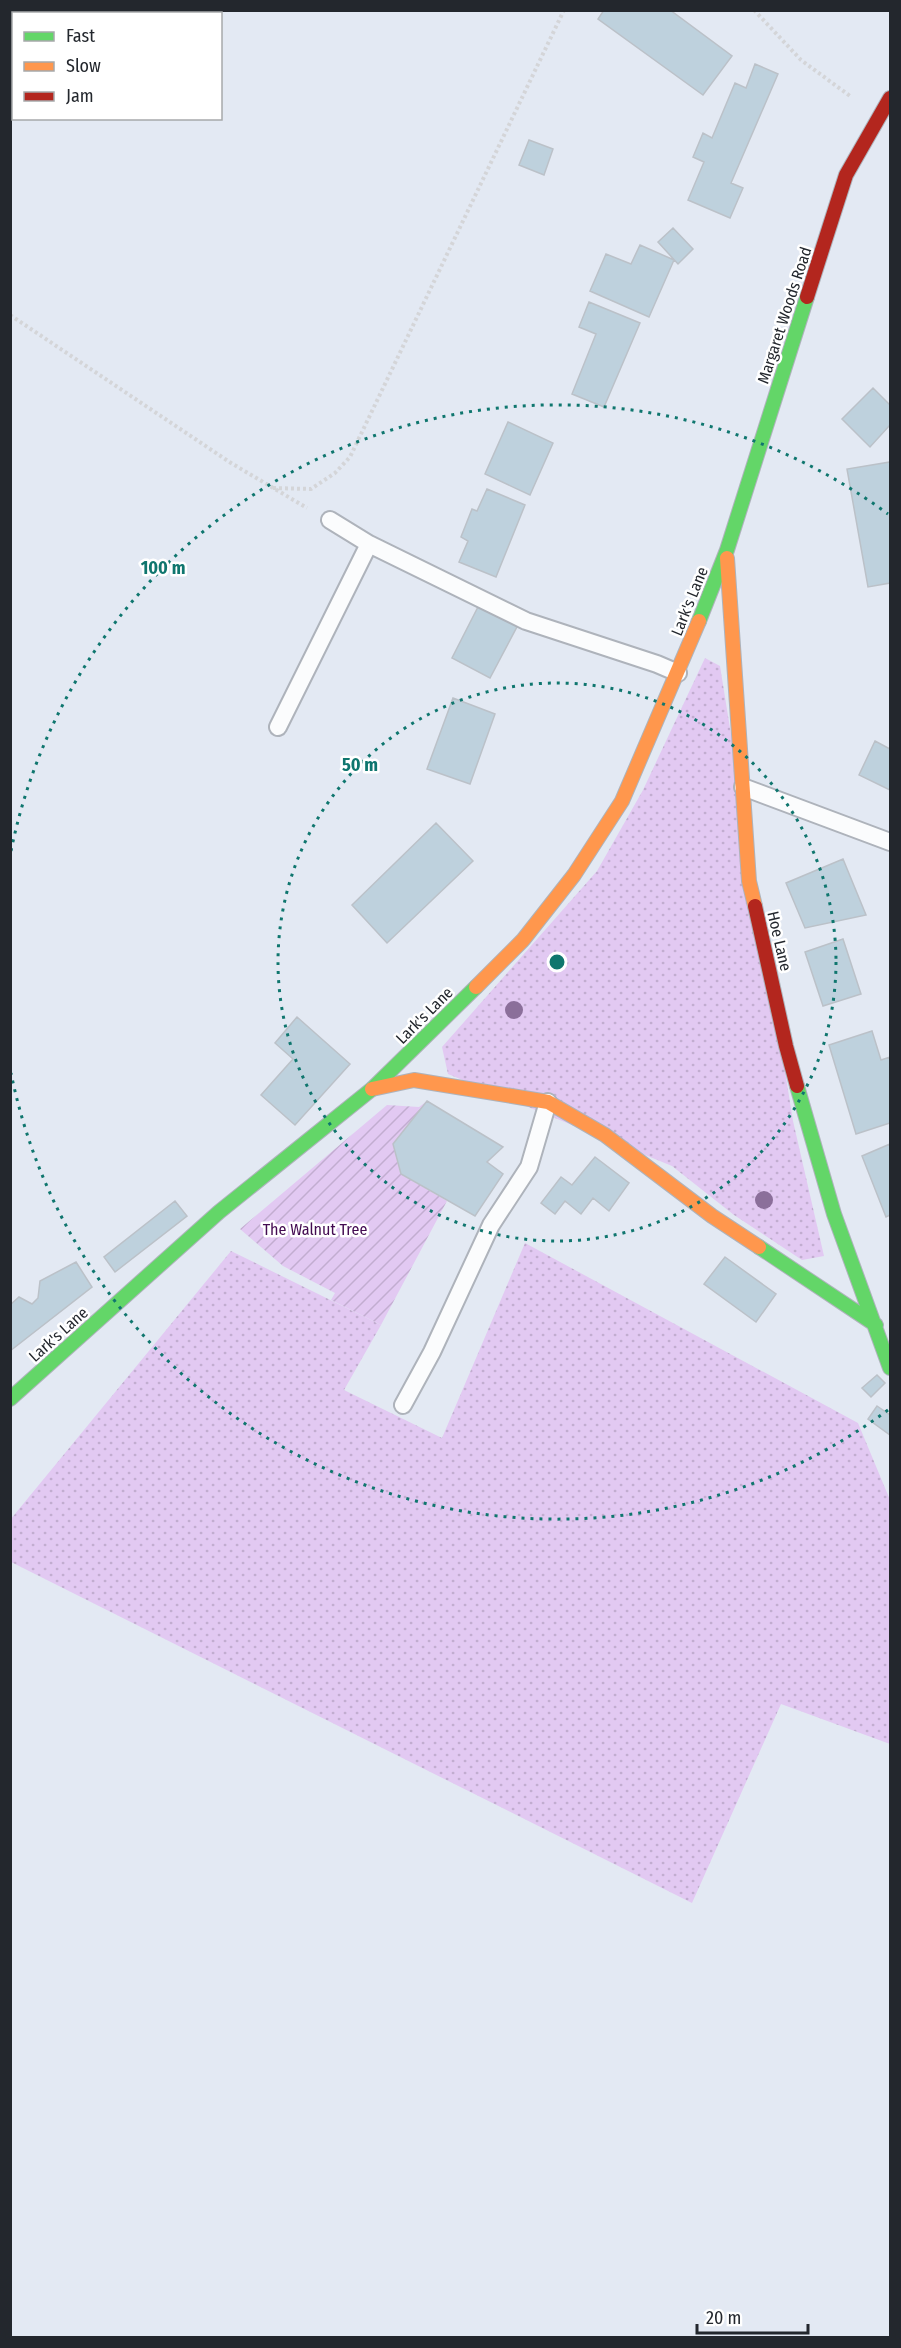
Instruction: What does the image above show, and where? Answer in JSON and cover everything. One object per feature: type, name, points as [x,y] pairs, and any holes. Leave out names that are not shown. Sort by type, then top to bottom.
[{"type":"street","name":"Margaret Woods Road","points":[[727,550],[846,175],[891,98]]},
{"type":"street","name":"Lark's Lane","points":[[10,1399],[219,1212],[372,1089],[523,940],[574,875],[622,801],[678,673],[727,550]]},
{"type":"street","name":"Hoe Lane","points":[[727,550],[749,881],[786,1046],[834,1214],[891,1368]]},
{"type":"street","points":[[372,1089],[414,1080],[548,1102],[605,1135],[712,1216],[876,1325]]},
{"type":"lane","points":[[330,520],[369,544],[526,621],[678,673]]},
{"type":"lane","points":[[278,727],[369,544]]},
{"type":"lane","points":[[743,787],[891,842]]},
{"type":"lane","points":[[403,1405],[432,1352],[491,1225],[529,1167],[548,1102]]},
{"type":"path","points":[[273,488],[311,489],[335,473],[350,457],[564,10]]},
{"type":"path","points":[[754,10],[801,60],[880,117]]},
{"type":"path","points":[[10,315],[273,488],[330,520]]},
{"type":"green space","points":[[705,658],[720,666],[793,1121],[824,1256],[802,1260],[734,1215],[672,1166],[448,1074],[442,1047],[597,871],[643,790]]},
{"type":"green space","name":"The Walnut Tree","points":[[427,1101],[393,1144],[401,1174],[447,1201],[381,1325],[331,1300],[335,1293],[283,1266],[240,1229],[387,1105],[419,1107]]},
{"type":"green space","points":[[525,1243],[858,1423],[890,1500],[890,1744],[781,1704],[692,1903],[11,1562],[10,1520],[231,1251],[381,1325],[344,1390],[442,1438]]},
{"type":"building","points":[[604,10],[670,10],[732,56],[703,95],[598,19]]},
{"type":"building","points":[[755,64],[778,74],[731,183],[743,188],[730,218],[688,200],[704,162],[693,157],[703,133],[712,138],[735,83],[746,88]]},
{"type":"building","points":[[529,140],[553,149],[544,175],[519,165]]},
{"type":"building","points":[[673,228],[693,249],[678,264],[658,242]]},
{"type":"building","points":[[640,245],[674,260],[649,317],[590,291],[606,254],[631,264]]},
{"type":"building","points":[[589,302],[640,323],[604,407],[572,394],[596,334],[579,327]]},
{"type":"building","points":[[873,388],[890,405],[890,425],[870,447],[842,419]]},
{"type":"building","points":[[508,422],[553,443],[530,495],[485,474]]},
{"type":"building","points":[[890,462],[890,583],[868,587],[847,469]]},
{"type":"building","points":[[487,489],[525,505],[496,577],[459,562],[468,541],[461,537],[472,509],[477,511]]},
{"type":"building","points":[[480,603],[519,623],[490,678],[452,658]]},
{"type":"building","points":[[453,698],[495,714],[470,784],[427,769]]},
{"type":"building","points":[[875,741],[890,749],[890,790],[859,775]]},
{"type":"building","points":[[436,823],[473,861],[387,943],[352,905]]},
{"type":"building","points":[[843,859],[866,915],[805,928],[786,883]]},
{"type":"building","points":[[843,939],[861,994],[823,1006],[805,952]]},
{"type":"building","points":[[297,1017],[350,1064],[295,1125],[261,1095],[293,1059],[275,1043]]},
{"type":"building","points":[[872,1031],[881,1060],[890,1057],[890,1123],[856,1134],[829,1045]]},
{"type":"building","points":[[427,1101],[503,1147],[487,1162],[503,1174],[475,1216],[401,1174],[393,1144]]},
{"type":"building","points":[[890,1144],[890,1215],[886,1217],[862,1156]]},
{"type":"building","points":[[595,1157],[629,1183],[609,1211],[593,1198],[581,1214],[565,1201],[555,1214],[541,1203],[561,1177],[572,1185]]},
{"type":"building","points":[[175,1201],[187,1216],[115,1272],[104,1257]]},
{"type":"building","points":[[725,1257],[776,1294],[756,1322],[704,1284]]},
{"type":"building","points":[[76,1262],[92,1287],[10,1351],[10,1305],[19,1297],[32,1304],[38,1298],[40,1281]]},
{"type":"building","points":[[877,1375],[885,1383],[871,1397],[862,1388]]},
{"type":"building","points":[[877,1406],[890,1415],[890,1435],[868,1419]]},
{"type":"traffic: fast","points":[[699,621],[727,550],[807,297]]},
{"type":"traffic: fast","points":[[10,1399],[219,1212],[372,1089],[476,987]]},
{"type":"traffic: fast","points":[[797,1086],[834,1214],[890,1368]]},
{"type":"traffic: fast","points":[[759,1247],[876,1325]]},
{"type":"traffic: slow","points":[[727,558],[749,881],[755,906]]},
{"type":"traffic: slow","points":[[476,987],[523,940],[574,875],[622,801],[699,621]]},
{"type":"traffic: slow","points":[[372,1089],[414,1080],[548,1102],[605,1135],[712,1216],[759,1247]]},
{"type":"traffic: jam","points":[[807,297],[846,175],[890,98]]},
{"type":"traffic: jam","points":[[755,906],[797,1086]]}]
